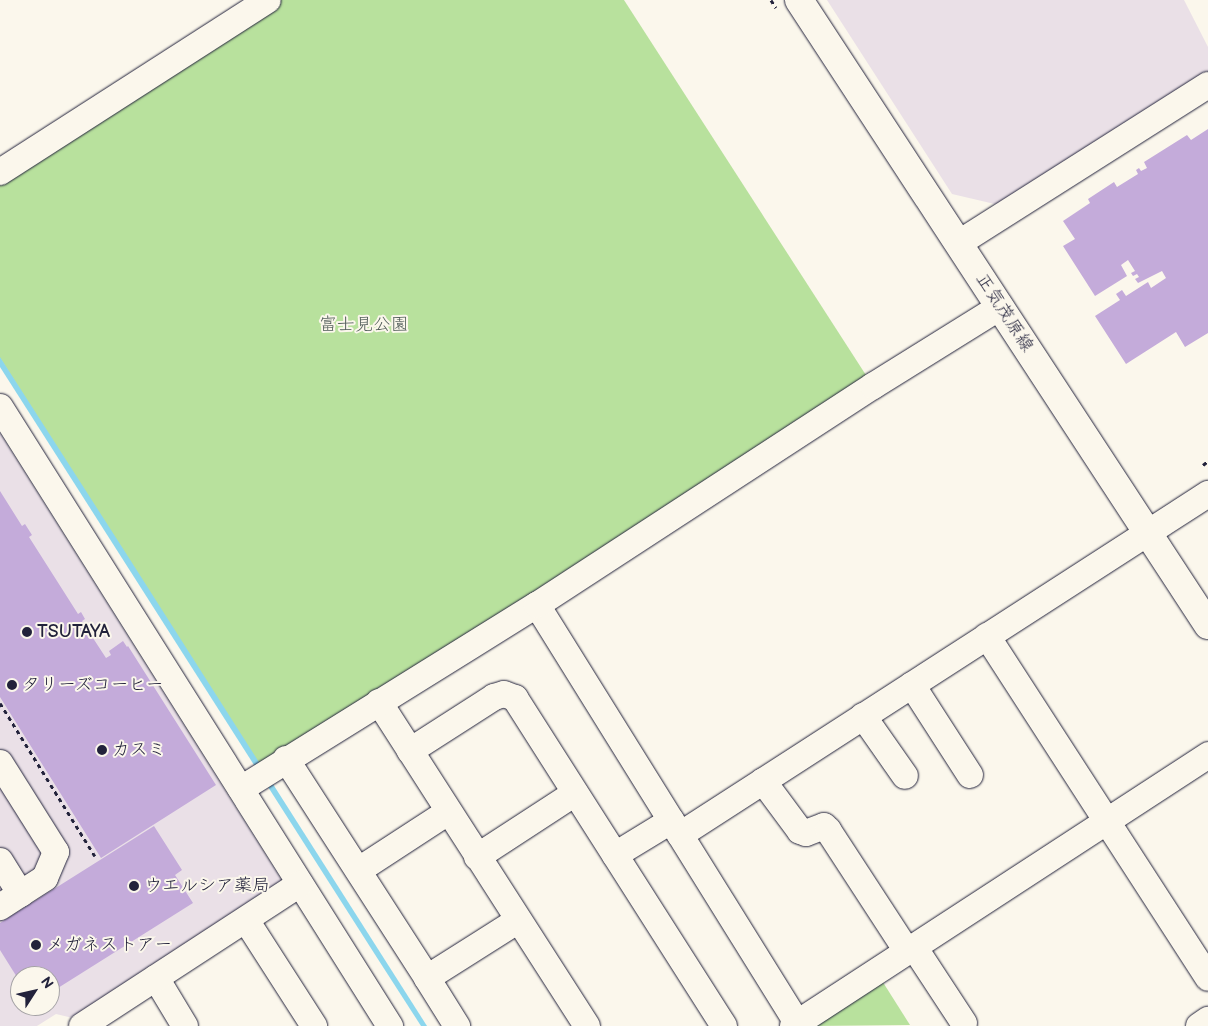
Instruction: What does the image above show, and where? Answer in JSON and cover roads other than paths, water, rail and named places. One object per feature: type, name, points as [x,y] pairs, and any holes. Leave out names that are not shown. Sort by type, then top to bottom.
[{"type":"main road","name":"正気茂原線","points":[[799,0],[1208,626]]},
{"type":"street","points":[[0,172],[268,0]]},
{"type":"street","points":[[959,243],[1208,85]]},
{"type":"street","points":[[240,789],[537,605],[873,386],[1000,307]]},
{"type":"street","points":[[0,408],[390,1026]]},
{"type":"street","points":[[615,855],[675,828],[763,781],[1208,494]]},
{"type":"street","points":[[537,605],[796,1025],[1208,754]]},
{"type":"street","points":[[986,636],[1208,978]]},
{"type":"street","points":[[912,685],[970,775]]},
{"type":"street","points":[[410,751],[494,697],[504,694],[514,698],[724,1026]]},
{"type":"street","points":[[379,702],[587,1026]]},
{"type":"street","points":[[863,716],[905,776]]},
{"type":"street","points":[[286,759],[359,870],[457,1026]]},
{"type":"street","points":[[0,763],[56,852],[45,878],[10,900],[0,861]]},
{"type":"street","points":[[763,781],[800,831],[806,833],[824,826],[828,830],[964,1023]]},
{"type":"street","points":[[477,857],[575,793]]},
{"type":"street","points":[[359,870],[448,812]]},
{"type":"street","points":[[82,1026],[300,884]]},
{"type":"street","points":[[246,920],[314,1026]]},
{"type":"street","points":[[427,978],[518,921]]},
{"type":"street","points":[[156,978],[186,1026]]},
{"type":"street","points":[[1198,1026],[1208,1020]]},
{"type":"water","points":[[0,357],[427,1026],[421,1026],[374,953],[0,367]]},
{"type":"place","name":"TSUTAYA","points":[[27,632]]},
{"type":"place","name":"タリーズコーヒー","points":[[12,685]]},
{"type":"place","name":"カスミ","points":[[102,750]]},
{"type":"place","name":"ウエルシア薬局","points":[[134,886]]},
{"type":"place","name":"メガネストアー","points":[[36,945]]},
{"type":"park label","name":"富士見公園","points":[[364,325]]}]
